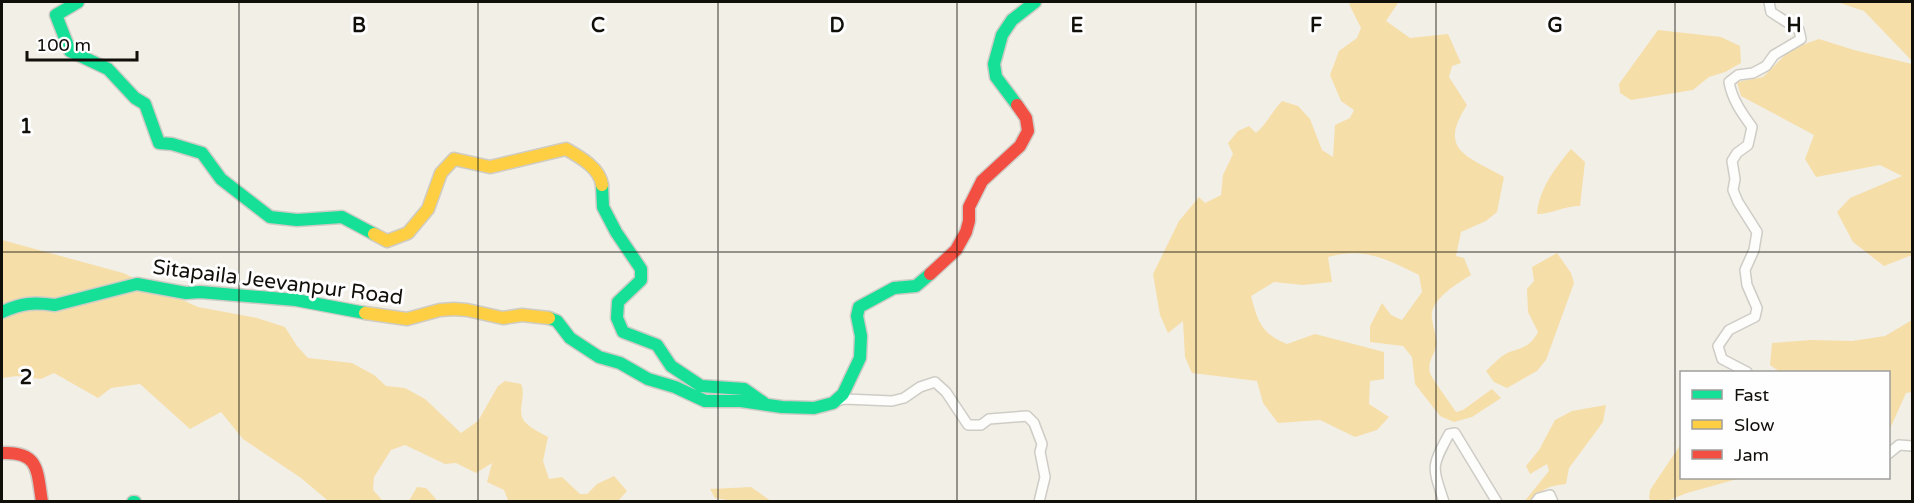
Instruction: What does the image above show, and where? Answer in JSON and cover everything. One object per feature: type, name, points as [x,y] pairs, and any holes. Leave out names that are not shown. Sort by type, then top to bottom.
[{"type":"street","points":[[78,2],[56,15],[70,51],[82,58],[95,60],[114,74],[135,99],[144,104],[159,143],[172,144],[202,153],[221,179],[270,217],[297,220],[342,217],[387,241],[408,233],[428,209],[441,173],[454,159],[490,167],[566,148],[586,160],[602,181],[603,207],[616,232],[641,269],[641,280],[618,302],[617,318],[623,332],[657,345],[671,366],[701,387],[744,389],[765,404]]},
{"type":"street","points":[[833,403],[843,393],[860,358],[861,336],[857,316],[859,307],[894,288],[916,286],[956,250],[966,232],[969,207],[982,181],[1020,146],[1028,131],[1026,118],[996,77],[994,64],[1002,35],[1012,20],[1035,2]]},
{"type":"street","points":[[1745,371],[1722,359],[1718,346],[1729,330],[1755,317],[1756,308],[1747,285],[1745,270],[1754,250],[1757,232],[1733,190],[1735,180],[1732,161],[1737,153],[1748,145],[1752,127],[1731,93],[1729,82],[1738,75],[1753,73],[1766,66],[1774,55],[1801,39],[1799,30],[1771,12],[1769,2]]},
{"type":"street","name":"Sitapaila Jeevanpur Road","points":[[2,312],[20,304],[55,305],[137,284],[186,293],[200,292],[296,300],[354,312],[407,319],[440,310],[467,310],[503,318],[545,315],[557,321],[570,338],[580,346],[599,357],[620,363],[648,379],[675,387],[705,401],[741,401],[782,407],[814,408],[833,403]]},
{"type":"street","points":[[833,403],[845,399],[891,401],[904,398],[920,387],[934,382],[946,392],[968,425],[981,425],[988,419],[1027,416],[1034,423],[1042,444],[1040,452],[1044,477],[1039,501]]},
{"type":"street","points":[[1444,501],[1434,471],[1436,459],[1449,434],[1455,433],[1497,501]]},
{"type":"street","points":[[1890,452],[1899,445],[1912,446]]},
{"type":"street","points":[[2,453],[16,452],[28,456],[34,463],[38,471],[42,501]]},
{"type":"street","points":[[1536,501],[1550,495],[1553,501]]},
{"type":"shaded area","points":[[1352,2],[1397,2],[1386,21],[1410,38],[1448,34],[1461,63],[1452,66],[1449,77],[1467,105],[1458,120],[1455,133],[1456,142],[1469,157],[1504,177],[1497,212],[1486,221],[1461,232],[1456,256],[1464,258],[1471,275],[1446,293],[1432,311],[1436,342],[1429,366],[1430,373],[1456,412],[1463,410],[1492,389],[1501,398],[1472,417],[1454,422],[1440,416],[1415,384],[1412,357],[1403,346],[1370,342],[1370,326],[1382,303],[1391,315],[1402,320],[1422,292],[1419,275],[1375,256],[1341,254],[1328,257],[1332,282],[1303,285],[1274,282],[1251,296],[1262,326],[1271,336],[1287,344],[1315,334],[1384,352],[1384,379],[1370,381],[1369,404],[1389,417],[1377,430],[1355,437],[1320,420],[1278,423],[1263,403],[1257,381],[1192,373],[1185,357],[1183,321],[1168,333],[1160,315],[1153,274],[1179,221],[1199,197],[1205,203],[1221,195],[1223,175],[1233,154],[1228,143],[1238,131],[1249,126],[1256,133],[1282,101],[1298,106],[1310,119],[1322,150],[1333,157],[1335,125],[1350,118],[1354,110],[1341,101],[1330,75],[1339,51],[1357,38],[1361,28],[1349,4]]},
{"type":"shaded area","points":[[1837,2],[1912,2],[1912,61],[1864,11]]},
{"type":"shaded area","points":[[1658,30],[1721,37],[1740,46],[1741,63],[1725,72],[1709,77],[1693,90],[1631,100],[1620,93],[1619,84]]},
{"type":"shaded area","points":[[1819,39],[1912,64],[1912,255],[1884,266],[1853,242],[1837,212],[1850,198],[1902,176],[1880,165],[1816,177],[1805,159],[1814,135],[1741,96],[1737,82],[1763,77],[1791,49]]},
{"type":"shaded area","points":[[1571,149],[1585,162],[1580,206],[1537,214],[1544,187]]},
{"type":"shaded area","points":[[2,240],[123,273],[198,307],[257,318],[285,327],[308,358],[352,363],[374,375],[386,386],[405,388],[425,399],[461,433],[478,421],[498,386],[505,381],[521,384],[523,419],[531,427],[548,437],[543,461],[549,479],[562,477],[580,494],[587,494],[597,484],[614,476],[627,491],[618,501],[506,501],[508,500],[504,490],[487,482],[492,463],[476,473],[456,463],[445,464],[405,445],[391,450],[374,477],[373,490],[383,501],[326,501],[301,478],[243,439],[221,412],[190,429],[140,384],[111,388],[98,398],[54,373],[41,379],[17,376],[2,378]]},
{"type":"shaded area","points":[[1557,253],[1571,273],[1574,283],[1546,360],[1537,371],[1507,388],[1494,382],[1486,371],[1506,354],[1525,346],[1534,339],[1538,332],[1528,312],[1527,289],[1534,281],[1532,267]]},
{"type":"shaded area","points":[[1912,320],[1912,392],[1906,393],[1890,429],[1890,371],[1779,371],[1770,365],[1772,343],[1811,340],[1852,341],[1885,336]]},
{"type":"shaded area","points":[[1606,405],[1603,422],[1569,468],[1566,484],[1547,488],[1532,501],[1524,502],[1549,471],[1547,464],[1530,474],[1526,466],[1539,450],[1555,420],[1572,411]]},
{"type":"shaded area","points":[[1680,445],[1680,479],[1737,479],[1667,501],[1651,501],[1650,490]]},
{"type":"shaded area","points":[[417,487],[426,488],[436,499],[435,501],[409,501]]},
{"type":"shaded area","points":[[751,487],[771,501],[740,502],[715,498],[710,489]]},
{"type":"traffic: fast","points":[[78,2],[56,15],[70,51],[108,69],[135,98],[145,104],[159,143],[172,144],[202,153],[221,179],[270,217],[297,220],[342,217],[374,234]]},
{"type":"traffic: fast","points":[[1017,105],[996,77],[994,64],[1002,35],[1012,20],[1035,2]]},
{"type":"traffic: fast","points":[[602,185],[603,207],[616,232],[641,269],[641,280],[618,302],[617,318],[623,332],[657,345],[671,366],[701,386],[744,389],[764,403]]},
{"type":"traffic: fast","points":[[549,318],[557,321],[570,338],[599,357],[620,363],[648,379],[675,387],[705,401],[741,401],[782,407],[814,408],[833,403],[843,394],[860,358],[861,336],[857,316],[859,307],[894,288],[916,286],[930,274]]},
{"type":"traffic: fast","points":[[2,312],[28,304],[55,305],[137,284],[186,293],[200,292],[296,300],[365,313]]},
{"type":"traffic: slow","points":[[374,234],[387,241],[408,233],[428,209],[441,173],[454,159],[490,167],[566,149],[593,168],[598,173],[602,185]]},
{"type":"traffic: slow","points":[[365,313],[407,319],[440,310],[454,309],[503,318],[522,315],[549,318]]},
{"type":"traffic: jam","points":[[930,274],[956,250],[966,232],[969,207],[982,181],[1020,146],[1028,131],[1026,118],[1017,105]]},
{"type":"traffic: jam","points":[[2,453],[14,453],[30,460],[37,473],[42,502]]}]
